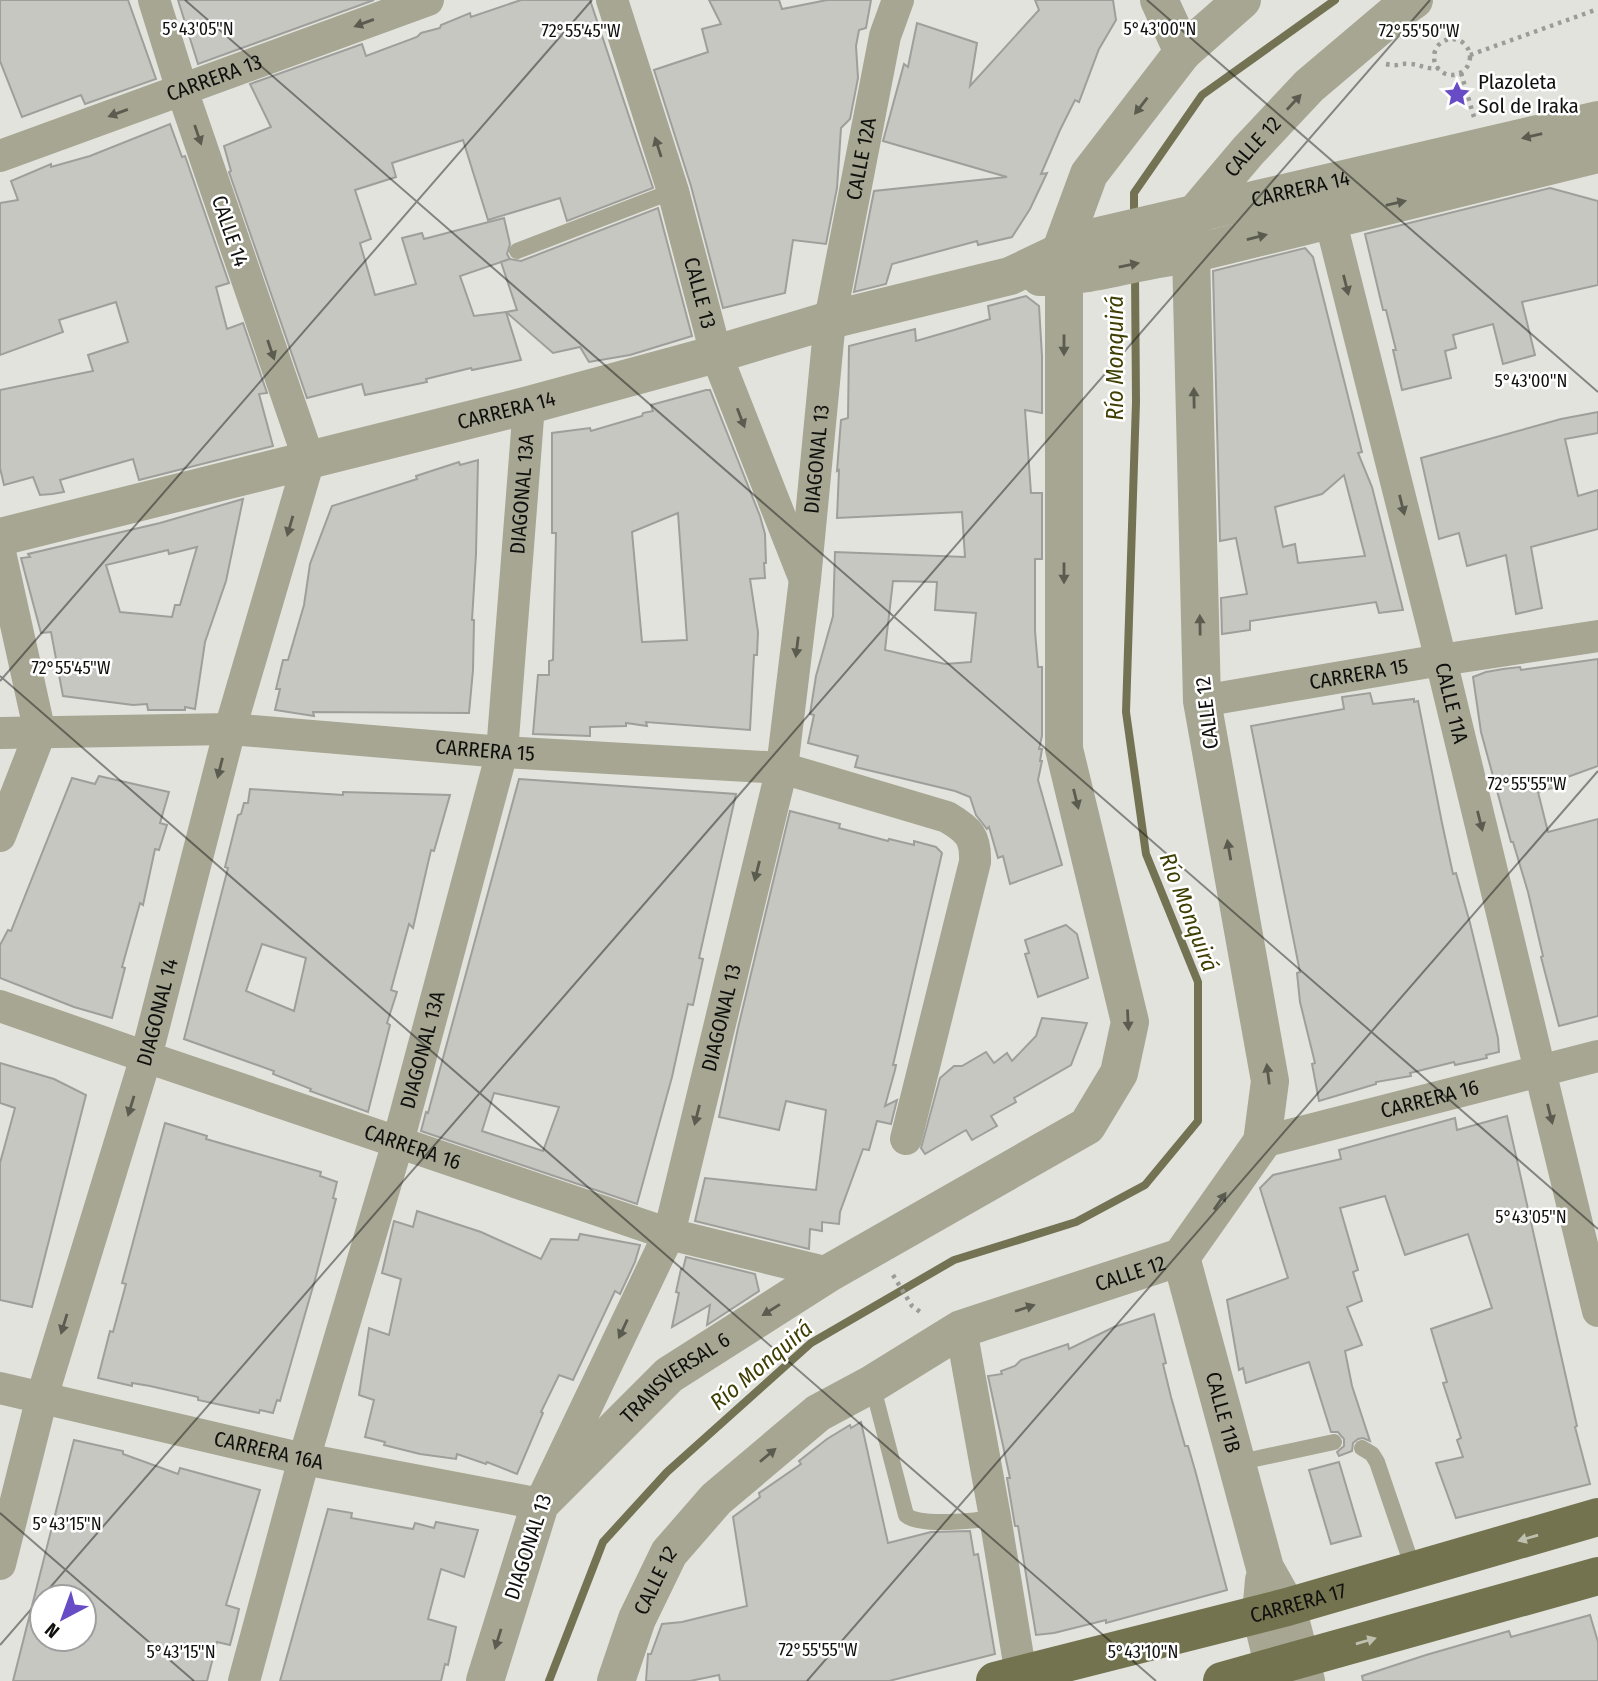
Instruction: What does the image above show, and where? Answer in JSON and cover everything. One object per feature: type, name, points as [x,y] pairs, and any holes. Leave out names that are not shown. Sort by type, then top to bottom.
[{"type":"main road","name":"CARRERA 17","points":[[1013,1679],[1596,1524]]},
{"type":"main road","points":[[1222,1681],[1289,1672],[1598,1576]]},
{"type":"street","name":"CALLE 14","points":[[154,0],[182,90],[309,460]]},
{"type":"street","name":"CARRERA 13","points":[[0,156],[428,0]]},
{"type":"street","name":"CALLE 13","points":[[612,0],[673,191],[716,354],[805,579]]},
{"type":"street","name":"CALLE 12A","points":[[830,320],[884,36],[898,0]]},
{"type":"street","points":[[1160,0],[1183,52]]},
{"type":"street","points":[[829,1273],[1087,1126],[1119,1073],[1130,1022],[1064,749],[1076,260],[1089,174],[1183,52],[1242,0]]},
{"type":"street","name":"CALLE 12","points":[[616,1681],[637,1619],[669,1553],[716,1499],[818,1413],[872,1384],[947,1325],[1181,1257],[1262,1142],[1270,1081],[1202,701],[1178,237],[1248,151],[1309,86],[1414,0]]},
{"type":"street","name":"CARRERA 14","points":[[0,537],[529,405],[830,320],[1178,237],[1598,120]]},
{"type":"street","name":"CARRERA 14","points":[[1178,237],[1330,219],[1598,154]]},
{"type":"street","name":"CALLE 11A","points":[[1330,219],[1596,1294]]},
{"type":"street","name":"DIAGONAL 13","points":[[485,1681],[540,1504],[669,1234],[782,768],[805,579],[830,320]]},
{"type":"street","name":"DIAGONAL 13A","points":[[244,1681],[304,1459],[398,1142],[502,752],[529,405]]},
{"type":"street","name":"DIAGONAL 14","points":[[0,1564],[42,1397],[146,1058],[230,729],[309,460]]},
{"type":"street","points":[[0,552],[40,733],[0,836]]},
{"type":"street","name":"CARRERA 15","points":[[1202,701],[1598,636]]},
{"type":"street","name":"CARRERA 15","points":[[0,733],[230,729],[502,752],[782,768],[947,817],[963,826],[975,843],[975,862],[906,1139]]},
{"type":"street","name":"CARRERA 16","points":[[0,1006],[146,1058],[669,1234],[829,1273]]},
{"type":"street","name":"CARRERA 16","points":[[1262,1142],[1598,1056]]},
{"type":"street","name":"CALLE 11B","points":[[1181,1257],[1265,1568],[1289,1672]]},
{"type":"street","name":"TRANSVERSAL 6","points":[[540,1504],[669,1375],[829,1273]]},
{"type":"street","points":[[947,1325],[995,1517],[1013,1679]]},
{"type":"street","name":"CARRERA 16A","points":[[0,1388],[304,1459],[540,1504]]},
{"type":"lane","points":[[517,251],[673,191]]},
{"type":"lane","points":[[872,1384],[906,1516],[917,1521],[983,1520],[995,1517]]},
{"type":"lane","points":[[1236,1463],[1334,1442]]},
{"type":"lane","points":[[1362,1448],[1377,1462],[1414,1571]]},
{"type":"path","points":[[1470,55],[1598,9]]},
{"type":"path","points":[[1452,37],[1466,45],[1470,55],[1470,63],[1461,74],[1448,74],[1438,68],[1434,60],[1434,48],[1452,37]]},
{"type":"path","points":[[1375,62],[1398,67],[1407,63],[1428,70],[1438,68]]},
{"type":"path","points":[[1461,74],[1476,121]]},
{"type":"path","points":[[888,1267],[912,1306],[947,1325]]},
{"type":"building","points":[[0,0],[128,0],[156,79],[85,104],[81,95],[22,117],[0,61]]},
{"type":"building","points":[[178,0],[374,0],[198,64]]},
{"type":"building","points":[[521,0],[590,0],[653,188],[567,221],[560,198],[488,220],[463,140],[392,163],[396,177],[355,190],[371,239],[360,243],[375,295],[416,284],[402,238],[422,233],[424,239],[504,218],[510,244],[507,254],[510,259],[460,276],[474,316],[506,312],[521,360],[472,370],[471,368],[426,379],[427,382],[365,395],[362,384],[307,398],[229,172],[231,171],[224,146],[271,127],[250,84],[362,44],[366,56],[440,28],[441,25],[470,13],[471,17]]},
{"type":"building","points":[[709,0],[779,0],[782,9],[827,0],[871,0],[866,28],[859,30],[856,46],[858,78],[850,119],[841,128],[837,188],[826,244],[793,240],[785,293],[723,308],[691,186],[654,70],[708,52],[702,29],[721,24]]},
{"type":"building","points":[[1035,0],[1113,0],[1116,20],[1099,49],[1079,102],[1075,100],[1060,130],[1041,174],[1047,173],[1030,209],[1012,237],[978,245],[977,241],[892,264],[886,284],[854,292],[874,191],[1007,177],[883,141],[904,64],[908,67],[917,23],[977,43],[970,86],[1039,10]]},
{"type":"building","points":[[170,124],[182,157],[185,156],[229,283],[216,287],[227,329],[243,323],[267,393],[259,394],[273,446],[139,480],[133,459],[60,480],[64,492],[52,494],[40,495],[33,477],[4,485],[0,468],[0,390],[93,371],[88,355],[128,342],[116,302],[59,320],[63,332],[0,355],[0,203],[18,200],[11,181],[51,164],[51,167],[90,156]]},
{"type":"building","points":[[1550,188],[1598,201],[1598,285],[1522,302],[1535,355],[1503,364],[1493,324],[1453,335],[1456,348],[1445,351],[1451,378],[1402,390],[1393,350],[1396,350],[1386,310],[1383,310],[1365,234]]},
{"type":"building","points":[[658,208],[692,336],[630,355],[589,362],[580,347],[553,353],[506,312],[517,310],[501,262],[510,259],[521,261]]},
{"type":"building","points":[[1305,248],[1313,257],[1362,452],[1358,453],[1372,487],[1403,610],[1379,613],[1376,602],[1250,621],[1250,630],[1222,634],[1221,598],[1247,594],[1236,538],[1220,541],[1213,271]],"holes":[[[1344,475],[1365,556],[1298,563],[1295,544],[1283,547],[1275,507],[1322,494]]]},
{"type":"building","points":[[1026,296],[1039,306],[1042,413],[1025,410],[1031,493],[1042,493],[1042,559],[1035,559],[1035,631],[1038,667],[1042,667],[1042,736],[1039,749],[1042,749],[1042,761],[1038,780],[1062,865],[1010,884],[1003,856],[998,858],[989,827],[987,829],[976,815],[970,797],[855,767],[858,756],[808,743],[814,715],[810,714],[816,676],[833,616],[835,552],[965,557],[962,512],[837,518],[841,420],[848,418],[849,346],[915,329],[916,341],[990,319],[988,306]],"holes":[[[893,581],[937,582],[935,610],[976,613],[971,662],[945,664],[885,650]]]},
{"type":"building","points":[[710,390],[760,516],[765,534],[766,563],[765,578],[750,579],[758,632],[757,655],[754,655],[750,730],[646,722],[647,726],[626,723],[626,726],[590,727],[590,736],[533,734],[538,675],[549,675],[549,661],[553,660],[556,533],[552,533],[552,433],[590,428],[591,431],[642,416],[643,413],[653,411],[651,405]],"holes":[[[678,513],[687,640],[642,642],[632,532]]]},
{"type":"building","points":[[1598,412],[1598,433],[1565,439],[1578,496],[1598,490],[1598,529],[1531,547],[1542,608],[1516,614],[1506,555],[1467,566],[1459,533],[1439,539],[1421,458],[1561,419]]},
{"type":"building","points":[[478,460],[472,620],[473,670],[469,713],[313,712],[314,716],[275,710],[280,689],[276,689],[283,660],[288,660],[304,605],[310,564],[332,506],[417,479],[416,476],[459,462],[460,465]]},
{"type":"building","points":[[243,499],[226,581],[205,642],[195,709],[185,707],[185,710],[148,710],[147,704],[133,705],[63,696],[51,632],[41,633],[21,558],[30,557],[28,554],[160,523]],"holes":[[[197,547],[180,605],[175,605],[172,617],[120,612],[106,565],[168,550],[169,554]]]},
{"type":"building","points":[[1598,659],[1598,766],[1562,779],[1563,785],[1538,792],[1548,832],[1598,819],[1598,1016],[1559,1026],[1528,892],[1511,842],[1481,732],[1473,677],[1503,669],[1520,667],[1521,670]]},
{"type":"building","points":[[1370,693],[1373,704],[1414,699],[1414,702],[1418,701],[1453,874],[1456,873],[1470,923],[1499,1052],[1486,1055],[1487,1058],[1455,1065],[1454,1062],[1410,1073],[1411,1076],[1376,1082],[1319,1101],[1312,1064],[1315,1063],[1300,1002],[1297,973],[1300,972],[1251,726],[1344,709],[1342,697]]},
{"type":"building","points":[[99,776],[169,792],[160,823],[167,825],[159,850],[155,849],[143,905],[140,903],[122,967],[125,968],[112,1018],[74,1007],[0,978],[0,945],[8,930],[11,931],[72,778],[95,784]]},
{"type":"building","points":[[519,779],[736,794],[699,958],[703,959],[693,1005],[688,1004],[672,1077],[637,1204],[421,1131],[426,1112],[428,1113]],"holes":[[[494,1093],[559,1107],[543,1151],[482,1131]]]},
{"type":"building","points":[[250,789],[343,795],[343,792],[450,795],[434,851],[431,850],[413,928],[409,924],[391,990],[397,992],[387,1023],[390,1025],[368,1112],[310,1091],[311,1089],[273,1074],[274,1071],[184,1039],[228,868],[225,867],[238,815],[241,814],[244,803],[248,803]],"holes":[[[262,944],[306,958],[294,1011],[246,991]]]},
{"type":"building","points":[[790,811],[840,824],[839,828],[888,841],[889,839],[914,845],[914,841],[936,847],[942,853],[885,1106],[897,1100],[891,1124],[877,1121],[869,1150],[863,1149],[840,1212],[839,1224],[822,1222],[822,1231],[810,1229],[809,1249],[695,1221],[705,1178],[816,1190],[826,1110],[786,1101],[779,1130],[719,1117]]},
{"type":"building","points":[[1066,925],[1077,934],[1088,978],[1038,997],[1025,954],[1029,953],[1025,940]]},
{"type":"building","points":[[1042,1018],[1087,1023],[1071,1065],[1014,1098],[1016,1102],[991,1116],[997,1126],[972,1140],[966,1130],[925,1154],[921,1148],[940,1078],[954,1066],[962,1066],[986,1052],[994,1063],[1007,1053],[1012,1061],[1036,1036]]},
{"type":"building","points":[[0,1063],[54,1079],[86,1095],[32,1307],[0,1300],[0,1163],[15,1108],[0,1103]]},
{"type":"building","points":[[1507,1116],[1590,1484],[1456,1518],[1436,1463],[1463,1457],[1457,1440],[1461,1438],[1443,1383],[1447,1382],[1431,1329],[1492,1308],[1468,1234],[1405,1255],[1385,1196],[1340,1208],[1358,1270],[1353,1272],[1362,1301],[1347,1307],[1362,1345],[1345,1351],[1352,1386],[1370,1441],[1358,1439],[1353,1443],[1352,1451],[1339,1456],[1337,1452],[1344,1446],[1344,1439],[1338,1432],[1331,1432],[1309,1362],[1246,1383],[1243,1368],[1239,1370],[1227,1300],[1288,1278],[1260,1188],[1273,1175],[1341,1159],[1339,1150],[1455,1118],[1457,1130]]},
{"type":"building","points":[[165,1123],[207,1136],[206,1139],[321,1172],[320,1176],[337,1182],[333,1198],[336,1199],[316,1276],[280,1401],[277,1400],[273,1413],[260,1410],[259,1413],[150,1386],[132,1383],[132,1386],[98,1378],[126,1284],[122,1283]]},
{"type":"building","points":[[417,1211],[481,1232],[541,1259],[551,1239],[578,1240],[580,1234],[640,1245],[620,1294],[615,1291],[573,1380],[559,1375],[541,1412],[543,1413],[517,1474],[457,1454],[456,1459],[420,1454],[365,1437],[374,1400],[359,1395],[369,1328],[389,1335],[401,1279],[382,1273],[394,1221],[413,1227]]},
{"type":"building","points":[[686,1257],[755,1274],[759,1291],[707,1325],[710,1305],[672,1327],[679,1293],[676,1292]]},
{"type":"building","points":[[1154,1314],[1171,1397],[1195,1470],[1227,1590],[1106,1623],[1106,1620],[1036,1635],[1007,1478],[1010,1478],[988,1376],[1002,1374],[1001,1371],[1015,1366],[1021,1360],[1068,1344],[1069,1349],[1114,1327]]},
{"type":"building","points":[[861,1422],[888,1543],[931,1532],[970,1531],[974,1555],[978,1554],[995,1654],[889,1681],[720,1681],[719,1675],[690,1681],[646,1681],[648,1654],[651,1654],[662,1624],[682,1622],[747,1606],[733,1517],[760,1497],[759,1493],[801,1464],[799,1461],[827,1439],[850,1425],[851,1428]]},
{"type":"building","points":[[74,1440],[123,1451],[123,1454],[178,1474],[180,1468],[260,1490],[226,1605],[239,1609],[230,1645],[217,1642],[207,1681],[13,1681],[28,1622],[28,1653],[98,1653],[98,1583],[38,1583]]},
{"type":"building","points":[[1339,1462],[1361,1536],[1331,1544],[1309,1470]]},
{"type":"building","points":[[328,1509],[352,1513],[351,1518],[413,1529],[415,1523],[434,1528],[436,1522],[478,1530],[464,1577],[441,1569],[428,1619],[456,1627],[448,1665],[445,1664],[441,1681],[280,1681]]},
{"type":"building","points":[[1590,1615],[1598,1642],[1598,1681],[1363,1681],[1362,1676],[1426,1655],[1509,1631],[1511,1637]]},
{"type":"waterway","name":"Río Monquirá","points":[[1134,218],[1134,193],[1202,95],[1335,0]]},
{"type":"waterway","name":"Río Monquirá","points":[[549,1681],[603,1542],[667,1472],[811,1343],[954,1260],[1076,1222],[1145,1185],[1198,1121],[1198,982],[1146,854],[1126,712],[1136,402],[1135,273]]},
{"type":"place","name":"Plazoleta Sol de Iraka","points":[[1457,94]]}]
